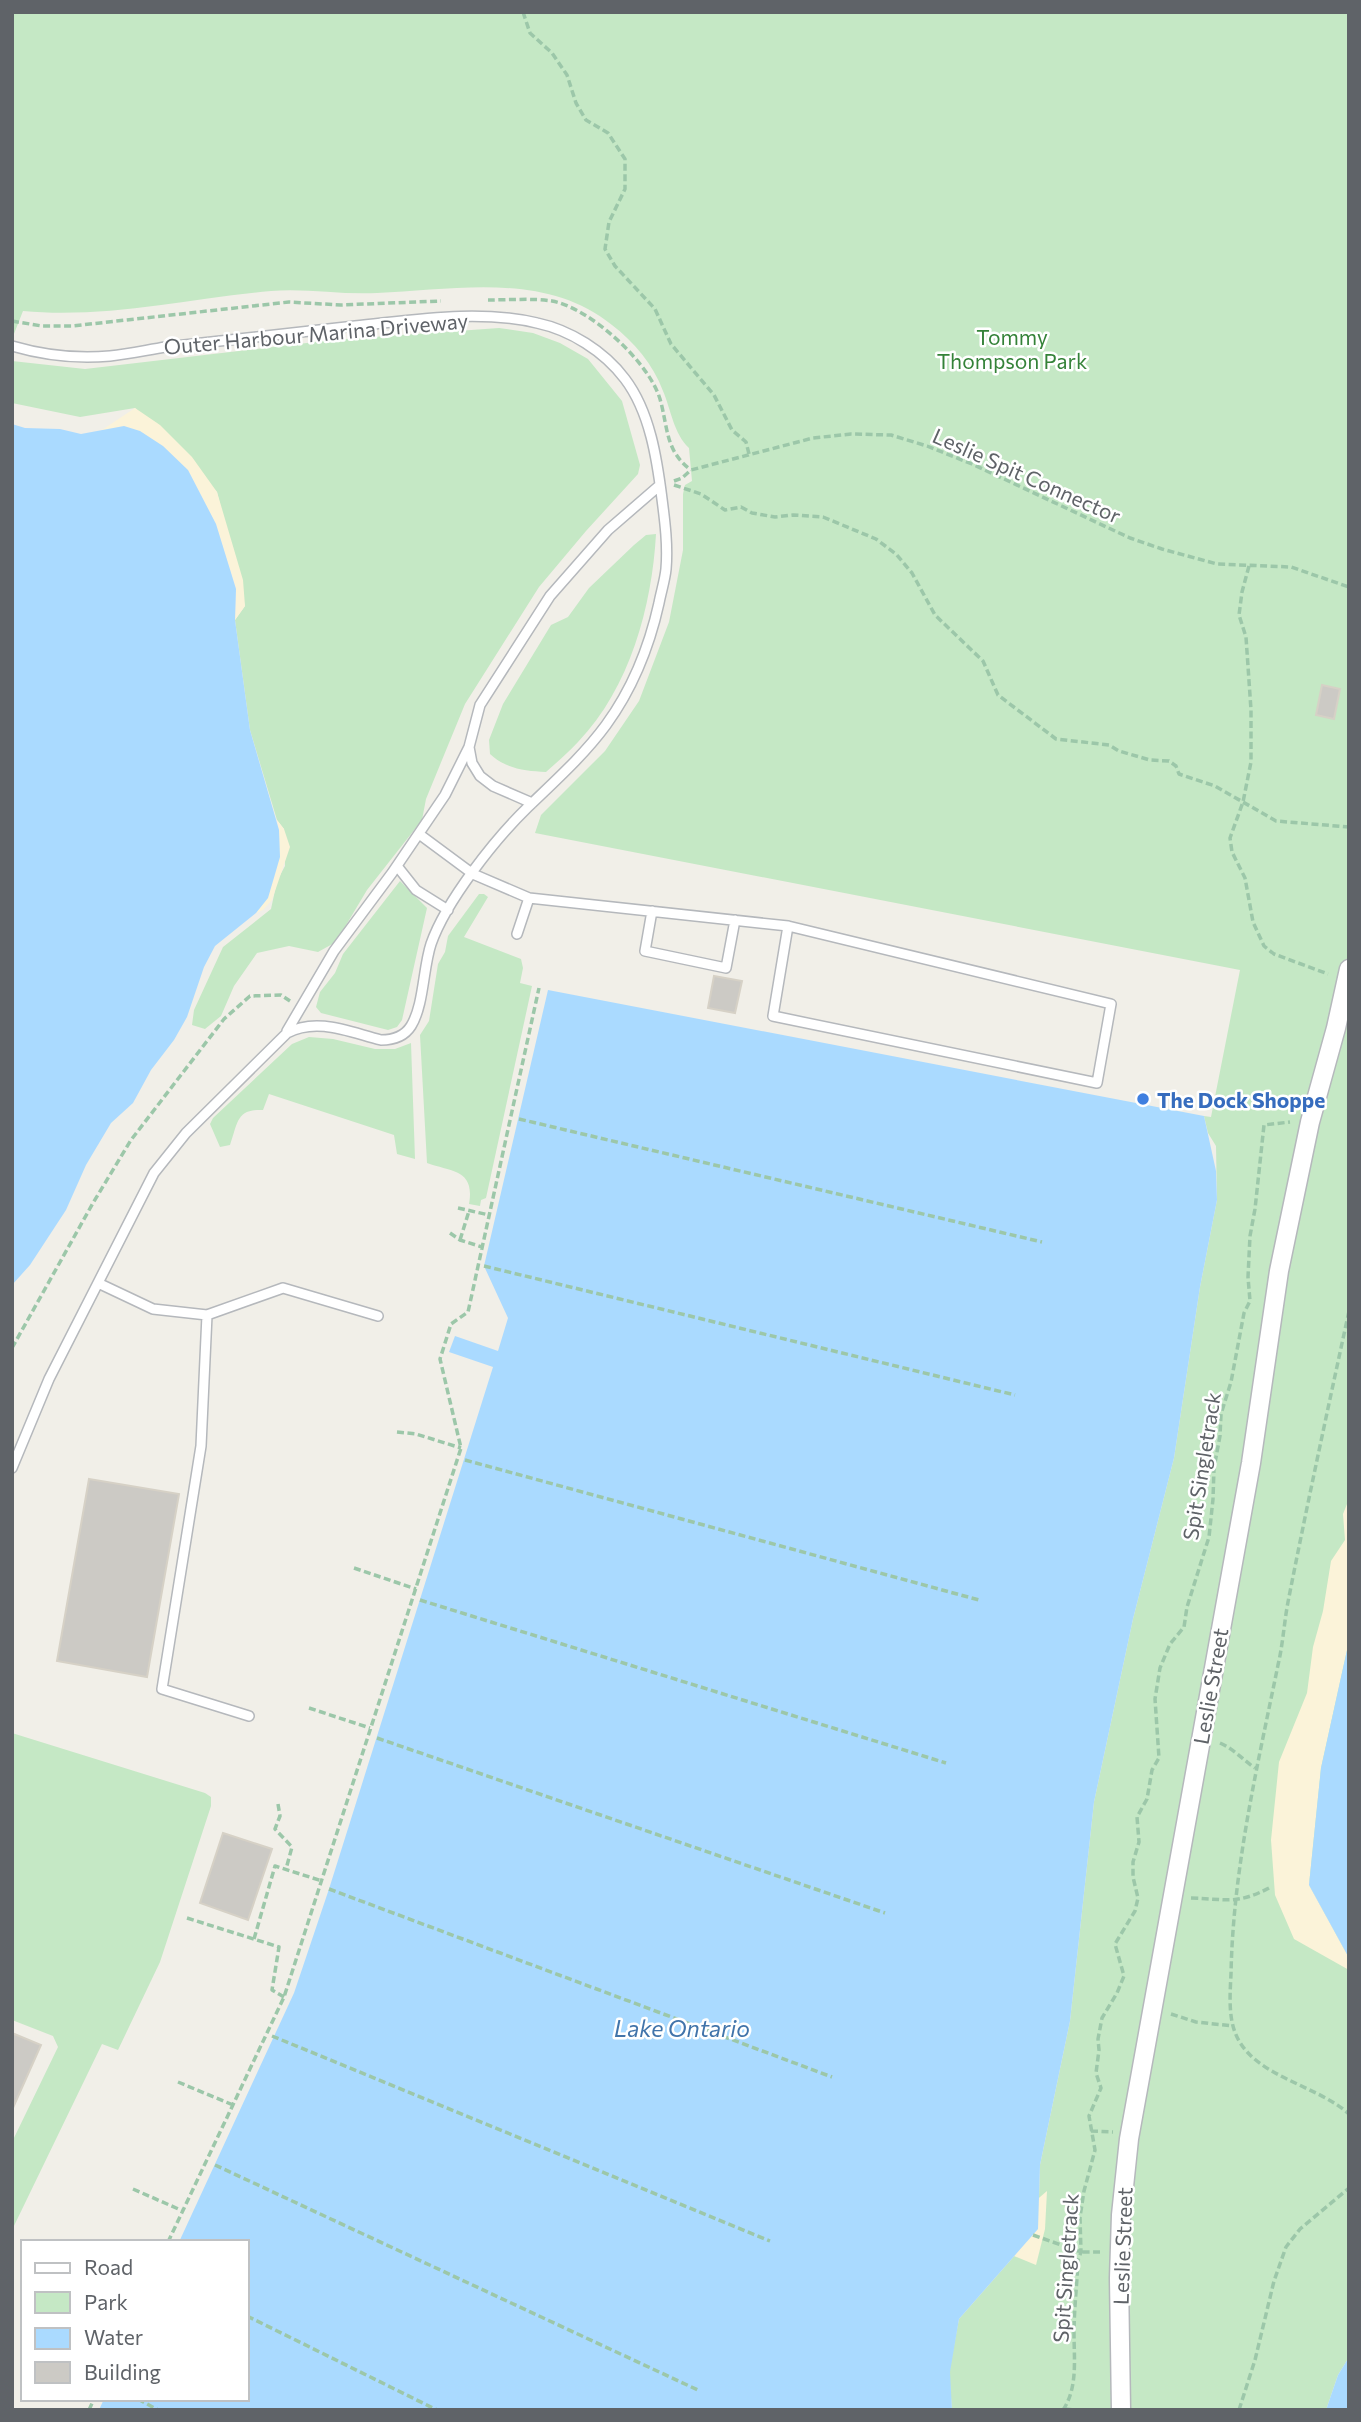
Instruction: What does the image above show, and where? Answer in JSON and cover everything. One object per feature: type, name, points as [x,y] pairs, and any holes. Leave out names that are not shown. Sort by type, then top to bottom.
[{"type":"street","name":"Leslie Street","points":[[1121,2410],[1119,2278],[1121,2215],[1129,2139],[1251,1464],[1279,1271],[1310,1122],[1348,975]]},
{"type":"lane","name":"Outer Harbour Marina Driveway","points":[[12,346],[31,352],[107,356],[437,317],[500,318],[538,323],[572,335],[602,355],[625,379],[639,405],[663,484],[666,525],[666,570],[644,660],[605,726],[511,823],[448,910],[430,946],[413,1024],[407,1031],[399,1037],[381,1040],[313,1024],[299,1026],[287,1033]]},
{"type":"lane","points":[[12,1468],[49,1379],[154,1173],[170,1150],[287,1033],[334,951],[445,796],[469,747],[480,705],[550,596],[608,530],[663,484]]},
{"type":"lane","points":[[469,747],[472,763],[481,776],[493,786],[532,803]]},
{"type":"lane","points":[[419,834],[473,874],[529,898],[788,926],[1111,1004],[1097,1083],[773,1016],[788,926]]},
{"type":"lane","points":[[397,866],[416,890],[448,910]]},
{"type":"lane","points":[[517,934],[529,898]]},
{"type":"lane","points":[[652,911],[645,951],[726,968],[735,920]]},
{"type":"lane","points":[[98,1283],[153,1309],[206,1315],[283,1288],[378,1316]]},
{"type":"lane","points":[[206,1315],[201,1446],[162,1689],[249,1716]]},
{"type":"path","points":[[523,12],[530,33],[552,53],[567,75],[576,103],[586,120],[608,133],[625,159],[625,189],[609,222],[605,249],[615,266],[655,309],[671,344],[714,395],[732,430],[746,442],[750,454]]},
{"type":"path","name":"Leslie Spit Connector","points":[[663,484],[682,478],[691,470],[813,438],[851,434],[891,435],[972,464],[1140,542],[1216,564],[1291,567],[1349,587]]},
{"type":"path","points":[[663,484],[701,494],[725,510],[741,508],[775,517],[823,517],[876,539],[896,554],[912,573],[935,615],[983,661],[998,695],[1056,739],[1109,745],[1119,751],[1150,760],[1168,761],[1176,765],[1179,774],[1215,786],[1276,821],[1349,827]]},
{"type":"path","points":[[1249,566],[1239,615],[1246,637],[1251,762],[1243,802],[1230,838],[1232,852],[1245,878],[1253,922],[1264,946],[1274,954],[1348,975]]},
{"type":"path","points":[[169,2240],[284,1997],[461,1448],[440,1359],[451,1324],[468,1312],[539,988]]},
{"type":"path","points":[[12,1348],[131,1140],[224,1019],[250,996],[281,995],[300,1009]]},
{"type":"path","points":[[519,1119],[1042,1242]]},
{"type":"path","name":"Spit Singletrack","points":[[1064,2409],[1076,2364],[1074,2335],[1080,2217],[1095,2150],[1089,2116],[1101,2088],[1096,2073],[1098,2039],[1102,2018],[1124,1976],[1115,1944],[1135,1911],[1138,1898],[1133,1877],[1133,1862],[1139,1842],[1137,1816],[1147,1799],[1152,1770],[1159,1758],[1155,1699],[1160,1668],[1170,1644],[1184,1627],[1187,1607],[1209,1537],[1221,1414],[1231,1382],[1244,1313],[1250,1301],[1250,1236],[1264,1125],[1310,1122]]},
{"type":"path","points":[[457,1208],[489,1215]]},
{"type":"path","points":[[460,1240],[469,1211]]},
{"type":"path","points":[[450,1233],[460,1240],[482,1247]]},
{"type":"path","points":[[484,1266],[1015,1395]]},
{"type":"path","points":[[1349,1311],[1295,1566],[1279,1664],[1248,1805],[1231,1957],[1233,2026],[1242,2047],[1261,2064],[1313,2090],[1349,2114]]},
{"type":"path","points":[[397,1432],[416,1434],[461,1448]]},
{"type":"path","points":[[465,1460],[979,1600]]},
{"type":"path","points":[[354,1568],[416,1589]]},
{"type":"path","points":[[420,1600],[946,1763]]},
{"type":"path","points":[[309,1708],[371,1728]]},
{"type":"path","points":[[1202,1737],[1229,1746],[1241,1759],[1255,1768]]},
{"type":"path","points":[[377,1738],[885,1913]]},
{"type":"path","points":[[278,1804],[280,1816],[275,1829],[292,1847],[286,1869]]},
{"type":"path","points":[[254,1939],[275,1866],[321,1881]]},
{"type":"path","points":[[1172,1896],[1236,1901],[1247,1899],[1269,1888]]},
{"type":"path","points":[[330,1889],[832,2077]]},
{"type":"path","points":[[187,1918],[279,1947],[272,1990],[284,1997]]},
{"type":"path","points":[[1152,2008],[1196,2022],[1233,2026]]},
{"type":"path","points":[[272,2036],[769,2241]]},
{"type":"path","points":[[178,2082],[233,2105]]},
{"type":"path","points":[[215,2165],[700,2391]]},
{"type":"path","points":[[1239,2410],[1255,2360],[1274,2281],[1286,2247],[1300,2229],[1349,2188]]},
{"type":"path","points":[[133,2189],[183,2211]]},
{"type":"path","points":[[1033,2235],[1080,2252]]},
{"type":"path","points":[[248,2316],[437,2410]]},
{"type":"path","points":[[142,2401],[158,2410]]},
{"type":"path","points":[[1064,2409],[1074,2410]]},
{"type":"green space","name":"Tommy Thompson Park","points":[[12,12],[1349,12],[1349,1641],[1309,1885],[1349,1958],[1349,2357],[1338,2375],[1326,2410],[952,2410],[949,2372],[959,2319],[1038,2229],[1040,2165],[1070,2021],[1094,1802],[1133,1619],[1174,1458],[1200,1287],[1217,1200],[1216,1146],[1208,1133],[1204,1116],[1211,1117],[1240,970],[535,833],[541,815],[605,751],[639,701],[669,622],[683,550],[683,494],[685,485],[692,481],[689,448],[676,429],[659,381],[648,363],[620,332],[586,308],[529,290],[499,288],[364,293],[284,290],[116,310],[54,313],[23,311],[12,339]]},
{"type":"green space","points":[[499,328],[533,333],[560,343],[588,359],[622,401],[640,465],[638,474],[539,587],[465,704],[426,799],[422,820],[367,890],[336,942],[318,952],[289,946],[257,953],[234,986],[221,1016],[205,1029],[192,1025],[194,1010],[223,947],[271,909],[277,881],[285,866],[284,829],[277,820],[250,730],[235,620],[245,606],[217,492],[135,408],[80,417],[12,403],[12,361],[85,369],[332,340]]},
{"type":"green space","points":[[656,534],[649,589],[635,645],[612,697],[596,721],[546,772],[516,768],[496,759],[490,754],[489,740],[503,704],[551,625],[568,617],[589,588],[634,545],[646,535]]},
{"type":"green space","points":[[400,881],[427,908],[402,1020],[397,1027],[388,1030],[321,1013],[316,1007],[320,992],[335,973],[343,954]]},
{"type":"green space","points":[[479,894],[488,897],[464,937],[521,959],[523,968],[520,983],[532,986],[486,1198],[481,1200],[480,1206],[469,1204],[469,1185],[465,1178],[453,1171],[427,1163],[420,1035],[429,1021],[438,964],[445,952],[448,936]]},
{"type":"green space","points":[[309,1037],[333,1039],[375,1049],[395,1049],[411,1043],[415,1159],[397,1154],[394,1135],[269,1094],[263,1110],[254,1110],[243,1115],[230,1145],[220,1147],[210,1124],[213,1118],[292,1044]]},
{"type":"green space","points":[[12,1733],[205,1793],[211,1797],[211,1806],[160,1962],[118,2050],[102,2044],[12,2230],[12,2142],[58,2047],[53,2036],[12,2020]]},
{"type":"sand","points":[[135,408],[160,425],[192,457],[217,492],[243,580],[245,606],[235,620],[236,588],[216,524],[188,470],[102,430]]},
{"type":"sand","points":[[277,820],[284,829],[290,847],[272,900],[256,913],[269,892],[277,869]]},
{"type":"sand","points":[[1349,1499],[1349,1641],[1321,1768],[1309,1885],[1349,1958],[1349,1970],[1294,1939],[1275,1895],[1271,1840],[1279,1762],[1307,1693],[1313,1647],[1323,1611],[1331,1561],[1345,1540],[1343,1514]]},
{"type":"sand","points":[[1047,2191],[1045,2229],[1036,2265],[1014,2256],[1019,2215]]},
{"type":"water","points":[[12,424],[81,434],[124,426],[140,431],[163,446],[188,470],[216,524],[236,589],[235,620],[250,730],[279,830],[280,857],[268,898],[256,913],[215,946],[204,967],[187,1017],[174,1040],[151,1070],[133,1103],[111,1123],[86,1165],[66,1210],[30,1265],[12,1285]]},
{"type":"water","name":"Lake Ontario","points":[[548,990],[1204,1116],[1216,1171],[1217,1200],[1200,1287],[1174,1458],[1133,1619],[1094,1802],[1070,2021],[1040,2165],[1038,2229],[959,2319],[950,2372],[952,2410],[99,2410],[103,2401],[248,2401],[248,2240],[180,2240],[294,1993],[493,1367],[449,1352],[455,1336],[498,1351],[508,1318],[484,1266]]},
{"type":"water","points":[[1349,1641],[1349,1958],[1309,1885],[1321,1768]]},
{"type":"water","points":[[1349,2357],[1349,2410],[1326,2410],[1338,2375]]},
{"type":"building","points":[[1322,685],[1340,689],[1334,719],[1316,715]]},
{"type":"building","points":[[714,976],[742,981],[735,1013],[708,1008]]},
{"type":"building","points":[[89,1479],[179,1494],[147,1677],[57,1661]]},
{"type":"building","points":[[223,1833],[272,1849],[248,1920],[200,1903]]},
{"type":"building","points":[[12,2033],[41,2045],[12,2110]]},
{"type":"place","name":"The Dock Shoppe","points":[[1143,1099]]}]
